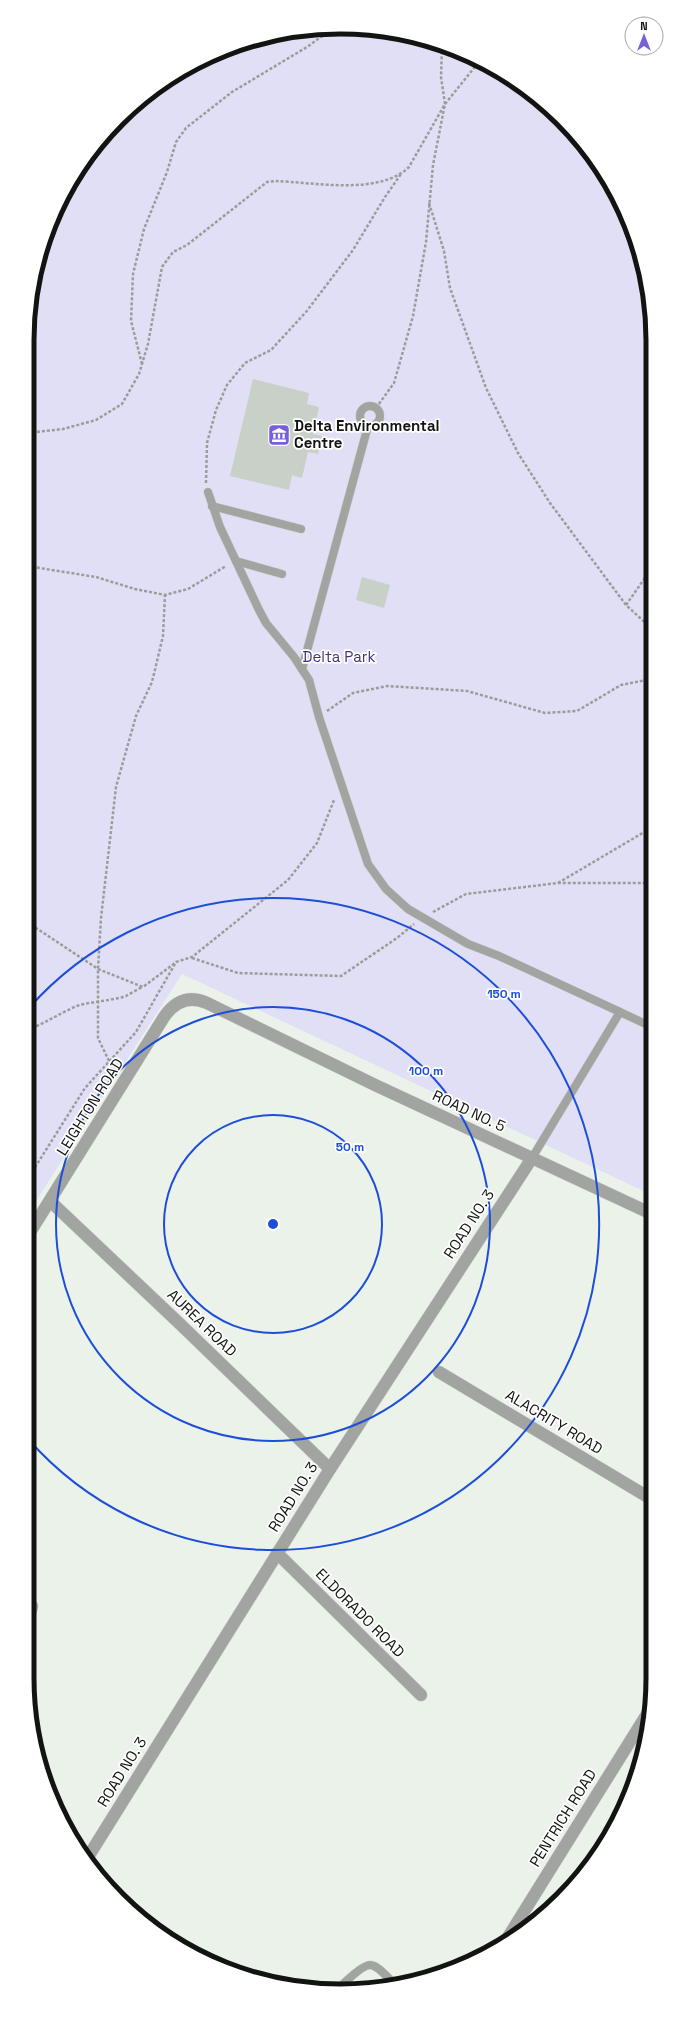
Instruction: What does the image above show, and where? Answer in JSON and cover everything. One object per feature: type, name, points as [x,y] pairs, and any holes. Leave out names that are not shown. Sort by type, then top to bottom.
[{"type":"street","name":"ROAD NO. 5","points":[[185,1000],[202,1000],[375,1085],[646,1211]]},
{"type":"street","name":"LEIGHTON ROAD","points":[[34,1226],[164,1017],[174,1004],[185,1000]]},
{"type":"street","name":"ROAD NO. 3","points":[[90,1854],[330,1469],[532,1158]]},
{"type":"street","name":"AUREA ROAD","points":[[50,1201],[186,1329],[330,1469]]},
{"type":"street","name":"ALACRITY ROAD","points":[[439,1372],[646,1496]]},
{"type":"street","name":"ELDORADO ROAD","points":[[277,1553],[421,1695]]},
{"type":"street","name":"PENTRICH ROAD","points":[[514,1929],[642,1722]]},
{"type":"lane","points":[[366,406],[376,408],[380,413],[379,420],[375,425],[368,426],[361,420],[360,413],[366,406]]},
{"type":"lane","points":[[302,669],[368,426]]},
{"type":"lane","points":[[208,492],[212,506],[236,561],[266,623],[302,669],[308,680],[368,864],[386,890],[408,909],[468,944],[499,956],[646,1024]]},
{"type":"lane","points":[[212,506],[301,529]]},
{"type":"lane","points":[[236,561],[282,574]]},
{"type":"lane","points":[[532,1158],[620,1012]]},
{"type":"lane","points":[[344,1984],[364,1966],[370,1965],[375,1967],[389,1980]]},
{"type":"path","points":[[142,364],[131,321],[133,274],[144,229],[167,172],[176,142],[186,128],[232,92],[307,47],[324,35]]},
{"type":"path","points":[[376,408],[394,383],[413,316],[426,242],[433,165],[445,104],[441,77],[442,51]]},
{"type":"path","points":[[208,492],[205,479],[207,443],[216,410],[228,385],[245,363],[271,350],[306,312],[353,250],[385,197],[409,167],[445,104],[476,66]]},
{"type":"path","points":[[34,433],[62,429],[96,420],[122,404],[139,374],[148,344],[162,267],[172,252],[188,245],[267,182],[288,181],[344,185],[373,183],[402,174]]},
{"type":"path","points":[[429,203],[444,251],[450,288],[486,388],[518,454],[550,503],[626,605],[646,623]]},
{"type":"path","points":[[34,567],[96,577],[135,589],[165,595],[188,588],[236,561]]},
{"type":"path","points":[[626,605],[646,576]]},
{"type":"path","points":[[109,1061],[98,1038],[98,969],[101,918],[116,787],[136,716],[152,682],[163,636],[165,595]]},
{"type":"path","points":[[319,717],[353,692],[387,686],[466,691],[545,712],[577,711],[622,685],[646,680]]},
{"type":"path","points":[[34,1027],[55,1015],[99,1000],[125,996],[142,987],[176,962],[192,957],[288,880],[317,844],[341,782]]},
{"type":"path","points":[[558,883],[646,831]]},
{"type":"path","points":[[192,957],[238,972],[341,976],[397,938],[422,917],[466,894],[558,883],[646,883]]},
{"type":"path","points":[[34,927],[98,969],[142,987]]},
{"type":"path","points":[[34,1169],[85,1088],[136,1032],[176,962]]},
{"type":"green space","name":"Delta Park","points":[[340,34],[360,35],[419,44],[457,57],[493,75],[526,97],[542,110],[570,138],[583,154],[605,187],[623,223],[636,261],[640,280],[646,340],[646,1192],[182,974],[34,1204],[34,340],[37,300],[44,261],[57,223],[75,187],[97,154],[110,138],[138,110],[154,97],[187,75],[223,57],[242,50],[261,44],[300,37]]},
{"type":"building","name":"Delta Environmental Centre","points":[[253,379],[309,393],[307,404],[319,407],[313,434],[322,436],[318,454],[308,452],[302,478],[292,475],[289,490],[230,476]]},
{"type":"building","points":[[362,577],[390,585],[384,608],[356,600]]},
{"type":"place","name":"Delta Environmental Centre","points":[[279,435]]}]
